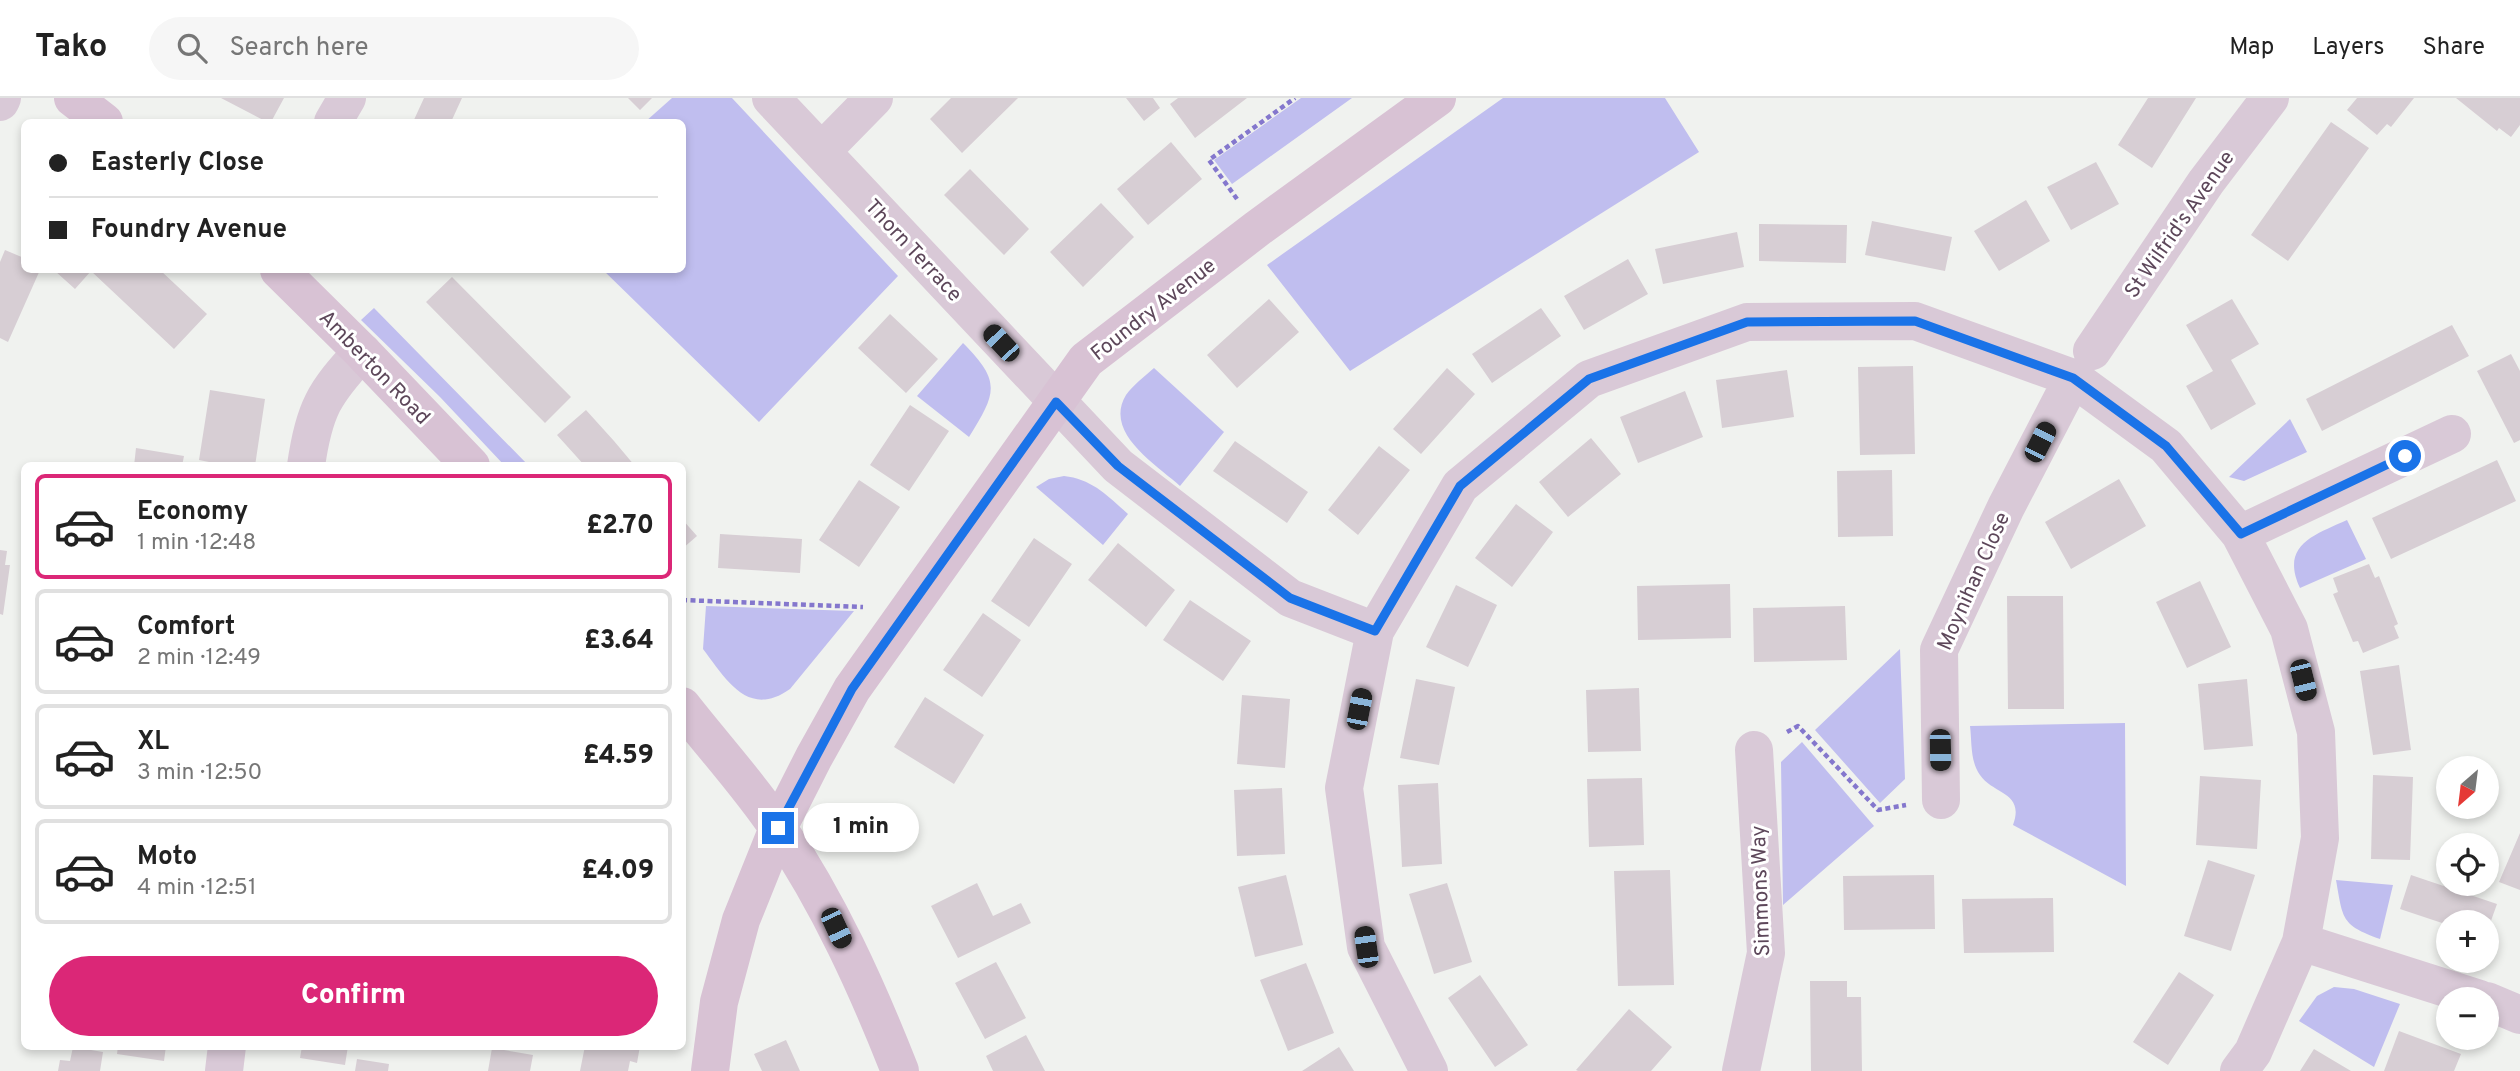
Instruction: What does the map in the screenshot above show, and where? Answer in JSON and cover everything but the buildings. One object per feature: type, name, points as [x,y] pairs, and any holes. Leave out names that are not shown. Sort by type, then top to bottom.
[{"type":"street","points":[[73,98],[100,119]]},
{"type":"street","points":[[334,119],[347,98]]},
{"type":"street","name":"Thorn Terrace","points":[[771,98],[1118,466],[1290,598],[1375,631]]},
{"type":"street","points":[[822,151],[874,98]]},
{"type":"street","name":"Foundry Avenue","points":[[710,1071],[719,1002],[741,920],[778,828],[852,689],[1086,360],[1258,228],[1437,98]]},
{"type":"street","name":"St Wilfrid's Avenue","points":[[2083,364],[2206,182],[2270,98]]},
{"type":"street","name":"Amberton Road","points":[[282,273],[467,462]]},
{"type":"street","points":[[1429,1071],[1366,947],[1344,788],[1375,631],[1460,486],[1589,379],[1735,326],[1747,322],[1915,321],[2083,364],[2166,446],[2241,534],[2289,629],[2316,732],[2320,838],[2301,943],[2253,1052],[2239,1071]]},
{"type":"street","points":[[307,462],[310,437],[320,404],[337,379],[362,352]]},
{"type":"street","name":"Moynihan Close","points":[[1941,800],[1939,650],[2006,507],[2083,364]]},
{"type":"street","points":[[2241,534],[2452,434]]},
{"type":"street","points":[[686,711],[778,828],[836,928],[879,1018],[900,1071]]},
{"type":"street","name":"Simmons Way","points":[[1741,1071],[1766,953],[1754,750]]},
{"type":"street","points":[[2301,943],[2442,987]]},
{"type":"street","points":[[2499,1006],[2520,1015]]},
{"type":"street","points":[[224,1071],[227,1050]]},
{"type":"path","points":[[1258,228],[1209,160],[1294,98]]},
{"type":"path","points":[[686,600],[909,609]]},
{"type":"path","points":[[1754,750],[1798,726],[1878,810],[1941,800]]},
{"type":"shaded area","points":[[672,98],[732,98],[898,276],[759,422],[606,273],[686,273],[686,119],[648,119]]},
{"type":"shaded area","points":[[1301,98],[1352,98],[1232,184],[1214,160]]},
{"type":"shaded area","points":[[1503,98],[1665,98],[1699,152],[1350,371],[1267,265]]},
{"type":"shaded area","points":[[374,308],[525,462],[501,462],[440,397],[361,320]]},
{"type":"shaded area","points":[[963,343],[984,368],[991,388],[985,409],[969,437],[917,396]]},
{"type":"shaded area","points":[[1154,368],[1224,432],[1180,486],[1136,447],[1122,422],[1121,409],[1126,395]]},
{"type":"shaded area","points":[[2290,419],[2307,452],[2244,481],[2229,477]]},
{"type":"shaded area","points":[[1064,476],[1091,485],[1128,514],[1103,545],[1036,487],[1049,479]]},
{"type":"shaded area","points":[[2347,520],[2366,559],[2300,588],[2294,561],[2297,552],[2312,537]]},
{"type":"shaded area","points":[[706,606],[854,611],[790,689],[762,700],[739,692],[703,649]]},
{"type":"shaded area","points":[[1900,649],[1905,779],[1880,803],[1815,730]]},
{"type":"shaded area","points":[[2125,723],[2126,886],[2013,825],[2016,814],[2012,800],[1986,782],[1977,770],[1970,726]]},
{"type":"shaded area","points":[[1802,742],[1874,826],[1783,905],[1781,762]]},
{"type":"shaded area","points":[[2336,880],[2393,885],[2380,939],[2358,929],[2346,919]]},
{"type":"shaded area","points":[[2334,987],[2354,989],[2400,1004],[2374,1067],[2299,1021],[2317,996]]},
{"type":"route","points":[[778,828],[852,689],[1056,402],[1118,466],[1290,598],[1375,631],[1460,486],[1589,379],[1747,322],[1915,321],[2073,378],[2166,446],[2241,534],[2405,456]]}]
